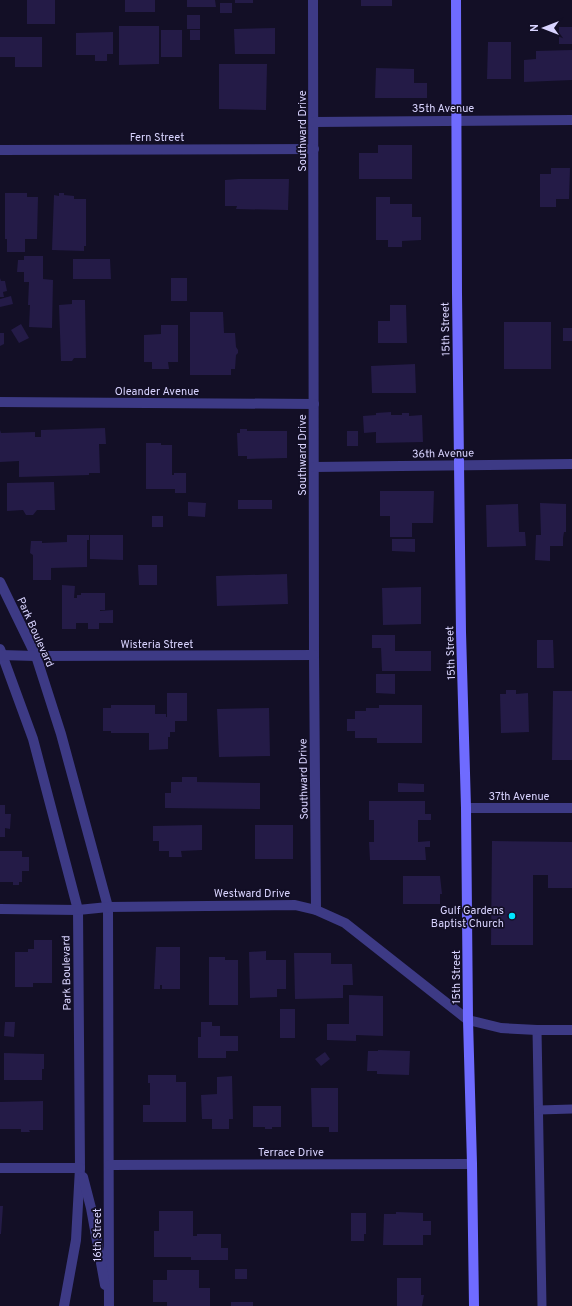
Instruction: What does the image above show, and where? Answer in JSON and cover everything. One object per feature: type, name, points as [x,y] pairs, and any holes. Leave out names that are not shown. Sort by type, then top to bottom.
[{"type":"main road","name":"15th Street","points":[[456,0],[461,632],[466,808],[468,1020],[474,1306]]},
{"type":"street","name":"Southward Drive","points":[[313,0],[316,910]]},
{"type":"street","name":"35th Avenue","points":[[314,122],[572,120]]},
{"type":"street","name":"Fern Street","points":[[0,150],[314,149]]},
{"type":"street","name":"Oleander Avenue","points":[[0,402],[314,404]]},
{"type":"street","name":"36th Avenue","points":[[314,466],[572,464]]},
{"type":"street","name":"Park Boulevard","points":[[0,582],[36,656],[61,734],[108,907],[109,1165]]},
{"type":"street","name":"Wisteria Street","points":[[1,653],[36,656],[314,655]]},
{"type":"street","name":"Park Boulevard","points":[[1,653],[32,739],[78,910],[80,1168],[76,1240],[64,1306]]},
{"type":"street","name":"37th Avenue","points":[[466,808],[572,808]]},
{"type":"street","name":"Westward Drive","points":[[0,909],[78,910],[108,907],[295,905],[316,910],[345,923],[468,1020]]},
{"type":"street","points":[[468,1020],[501,1028],[572,1030]]},
{"type":"street","name":"Terrace Drive","points":[[109,1165],[472,1164]]},
{"type":"street","name":"16th Street","points":[[109,1165],[109,1306]]},
{"type":"street","points":[[0,1168],[80,1168],[91,1208],[109,1306]]},
{"type":"lane","points":[[538,1030],[542,1306]]},
{"type":"lane","points":[[539,1110],[572,1109]]},
{"type":"building","points":[[27,0],[55,0],[55,24],[27,24]]},
{"type":"building","points":[[125,0],[155,0],[155,12],[125,12]]},
{"type":"building","points":[[187,0],[215,0],[216,7],[187,7]]},
{"type":"building","points":[[235,0],[253,0],[253,3],[235,3]]},
{"type":"building","points":[[361,0],[392,0],[392,6],[361,6]]},
{"type":"building","points":[[220,3],[232,3],[232,13],[220,13]]},
{"type":"building","points":[[187,15],[200,15],[200,29],[187,29]]},
{"type":"building","points":[[119,26],[159,26],[159,64],[119,65]]},
{"type":"building","points":[[559,27],[572,27],[572,44],[559,44]]},
{"type":"building","points":[[275,28],[275,54],[235,54],[234,29]]},
{"type":"building","points":[[161,30],[182,30],[182,57],[161,57]]},
{"type":"building","points":[[190,30],[200,30],[200,40],[190,40]]},
{"type":"building","points":[[113,32],[113,54],[107,54],[107,61],[95,61],[95,55],[76,55],[76,33]]},
{"type":"building","points":[[0,37],[42,37],[42,67],[15,67],[15,57],[0,57]]},
{"type":"building","points":[[488,42],[511,42],[511,79],[487,79]]},
{"type":"building","points":[[572,50],[572,80],[524,82],[524,60],[536,59],[536,51]]},
{"type":"building","points":[[219,64],[267,64],[266,110],[219,109]]},
{"type":"building","points":[[376,68],[414,69],[414,83],[427,83],[427,98],[375,98]]},
{"type":"building","points":[[378,145],[412,145],[412,179],[359,179],[359,153],[378,153]]},
{"type":"building","points":[[551,168],[570,168],[569,199],[556,199],[556,207],[540,207],[540,174],[551,174]]},
{"type":"building","points":[[289,179],[288,210],[236,209],[237,206],[225,206],[225,180]]},
{"type":"building","points":[[5,193],[27,193],[27,197],[38,197],[37,239],[25,239],[25,252],[7,252],[7,239],[5,239]]},
{"type":"building","points":[[59,193],[74,196],[74,199],[86,199],[86,246],[84,246],[84,251],[52,250],[54,195],[59,196]]},
{"type":"building","points":[[376,197],[390,197],[390,204],[412,204],[412,217],[421,217],[421,240],[402,241],[402,247],[388,247],[388,240],[376,240]]},
{"type":"building","points":[[24,256],[43,256],[43,279],[53,280],[52,328],[29,327],[29,282],[24,282],[24,272],[17,272],[18,260],[24,260]]},
{"type":"building","points":[[73,259],[110,259],[111,279],[73,279]]},
{"type":"building","points":[[0,278],[1,281],[5,281],[7,291],[3,292],[4,297],[0,297]]},
{"type":"building","points":[[171,278],[187,278],[187,301],[171,301]]},
{"type":"building","points":[[11,296],[13,304],[0,307],[0,299]]},
{"type":"building","points":[[72,300],[85,300],[86,358],[74,358],[72,361],[61,361],[59,305],[72,304]]},
{"type":"building","points":[[390,305],[406,305],[407,343],[378,343],[378,321],[390,321]]},
{"type":"building","points":[[190,312],[223,312],[224,333],[235,333],[236,347],[238,350],[235,369],[231,369],[231,375],[190,375]]},
{"type":"building","points":[[504,322],[551,322],[551,369],[504,369]]},
{"type":"building","points":[[21,324],[29,338],[19,343],[11,330]]},
{"type":"building","points":[[161,325],[178,325],[178,362],[168,362],[169,369],[152,369],[152,362],[144,362],[144,335],[161,334]]},
{"type":"building","points":[[563,328],[572,328],[572,341],[563,341]]},
{"type":"building","points":[[0,333],[4,333],[4,344],[0,346]]},
{"type":"building","points":[[415,364],[416,393],[372,393],[371,366]]},
{"type":"building","points":[[391,412],[391,415],[402,415],[402,413],[409,413],[409,416],[422,415],[423,442],[376,443],[376,432],[364,433],[363,416]]},
{"type":"building","points":[[105,428],[106,444],[99,444],[100,473],[89,473],[89,475],[19,477],[19,461],[0,462],[0,430],[1,433],[35,432],[35,437],[41,437],[41,430]]},
{"type":"building","points":[[240,429],[247,429],[247,431],[287,431],[287,458],[247,459],[247,456],[238,456],[237,433],[240,433]]},
{"type":"building","points":[[347,431],[358,431],[358,446],[347,446]]},
{"type":"building","points":[[146,443],[172,445],[172,475],[174,475],[174,473],[186,473],[186,493],[175,493],[175,489],[146,489]]},
{"type":"building","points":[[54,482],[55,510],[37,510],[33,515],[26,515],[23,510],[7,511],[7,483]]},
{"type":"building","points":[[380,491],[434,491],[433,523],[412,523],[412,537],[390,537],[390,516],[380,516]]},
{"type":"building","points":[[238,500],[272,500],[272,509],[238,509]]},
{"type":"building","points":[[188,502],[206,503],[205,517],[188,516]]},
{"type":"building","points":[[540,503],[566,504],[566,532],[564,532],[563,546],[550,546],[550,561],[535,560],[536,535],[541,535]]},
{"type":"building","points":[[518,504],[519,532],[525,532],[526,546],[487,547],[486,505]]},
{"type":"building","points":[[152,516],[163,516],[163,527],[152,527]]},
{"type":"building","points":[[67,535],[89,535],[89,540],[87,540],[87,567],[51,568],[51,580],[33,580],[33,555],[30,553],[31,541],[42,541],[42,543],[67,542]]},
{"type":"building","points":[[90,535],[123,535],[123,560],[90,559]]},
{"type":"building","points":[[392,539],[415,539],[415,552],[392,551]]},
{"type":"building","points":[[138,565],[157,565],[157,585],[139,585]]},
{"type":"building","points":[[287,574],[288,604],[217,606],[216,576]]},
{"type":"building","points":[[62,585],[75,586],[74,598],[77,598],[77,595],[81,595],[81,593],[105,593],[105,610],[100,611],[113,610],[113,623],[99,623],[99,629],[88,629],[88,623],[76,623],[76,629],[62,629]]},
{"type":"building","points":[[421,587],[421,624],[383,625],[382,588]]},
{"type":"building","points":[[372,635],[395,635],[395,651],[431,651],[431,671],[382,671],[381,648],[372,648]]},
{"type":"building","points":[[537,640],[553,640],[554,668],[537,668]]},
{"type":"building","points":[[376,674],[395,674],[395,694],[376,693]]},
{"type":"building","points":[[506,690],[516,690],[516,694],[528,693],[529,732],[501,733],[500,694],[506,694]]},
{"type":"building","points":[[553,691],[572,691],[572,760],[552,760]]},
{"type":"building","points":[[167,693],[187,693],[187,721],[175,721],[175,732],[170,732],[170,737],[168,737],[168,749],[149,750],[149,733],[111,733],[111,731],[103,731],[103,708],[111,708],[111,705],[155,705],[155,714],[166,714],[167,717]]},
{"type":"building","points":[[379,705],[422,705],[422,743],[377,743],[377,738],[355,738],[355,731],[347,731],[347,719],[355,719],[355,711],[366,711],[366,708],[379,708]]},
{"type":"building","points":[[269,708],[270,756],[219,757],[217,709]]},
{"type":"building","points":[[182,777],[197,777],[197,782],[260,783],[260,809],[165,808],[165,793],[171,793],[171,782],[182,782]]},
{"type":"building","points":[[398,783],[424,784],[424,792],[398,792]]},
{"type":"building","points":[[369,801],[425,801],[425,814],[431,814],[431,820],[418,820],[418,842],[430,841],[430,847],[425,847],[426,860],[370,860],[369,842],[374,842],[374,820],[369,820]]},
{"type":"building","points":[[0,805],[5,805],[5,814],[11,814],[10,829],[5,828],[5,837],[0,837]]},
{"type":"building","points":[[202,825],[202,850],[181,851],[182,857],[169,857],[169,851],[159,851],[159,841],[153,841],[153,826]]},
{"type":"building","points":[[255,825],[293,825],[293,859],[255,859]]},
{"type":"building","name":"Gulf Gardens Baptist Church","points":[[492,841],[572,842],[572,888],[548,888],[548,875],[533,875],[533,945],[491,945]]},
{"type":"building","points":[[0,851],[22,851],[22,857],[29,857],[29,871],[22,871],[22,882],[19,882],[19,885],[13,885],[13,882],[0,882]]},
{"type":"building","points":[[403,876],[440,876],[442,894],[440,894],[440,904],[403,904]]},
{"type":"building","points":[[34,940],[52,940],[52,983],[33,983],[33,987],[15,987],[15,952],[28,952],[28,949],[34,949]]},
{"type":"building","points":[[156,947],[180,947],[180,989],[162,989],[162,985],[160,985],[160,989],[154,989]]},
{"type":"building","points":[[266,951],[266,960],[286,960],[286,989],[277,989],[277,997],[250,998],[249,952]]},
{"type":"building","points":[[294,953],[331,953],[331,964],[352,964],[353,985],[343,985],[343,998],[295,999]]},
{"type":"building","points":[[209,957],[225,957],[225,960],[238,960],[238,1005],[209,1005]]},
{"type":"building","points":[[349,995],[383,996],[383,1036],[356,1035],[356,1041],[327,1040],[327,1024],[349,1024]]},
{"type":"building","points":[[280,1009],[295,1009],[295,1038],[280,1038]]},
{"type":"building","points":[[5,1022],[15,1022],[14,1037],[4,1036]]},
{"type":"building","points":[[201,1022],[212,1022],[212,1026],[220,1026],[220,1036],[238,1036],[238,1051],[226,1051],[226,1058],[198,1058],[198,1037],[201,1037]]},
{"type":"building","points":[[368,1051],[410,1051],[409,1075],[377,1074],[377,1071],[367,1071]]},
{"type":"building","points":[[325,1052],[330,1059],[321,1066],[315,1059]]},
{"type":"building","points":[[4,1053],[44,1054],[42,1080],[4,1080]]},
{"type":"building","points":[[148,1075],[176,1075],[176,1082],[186,1082],[186,1122],[143,1122],[143,1105],[150,1105],[150,1083],[148,1083]]},
{"type":"building","points":[[232,1076],[233,1119],[229,1119],[229,1129],[212,1129],[212,1119],[202,1119],[201,1095],[217,1094],[217,1077]]},
{"type":"building","points":[[311,1088],[338,1088],[338,1132],[329,1132],[329,1127],[312,1127]]},
{"type":"building","points":[[43,1101],[43,1130],[29,1130],[30,1132],[21,1132],[21,1129],[0,1129],[0,1102]]},
{"type":"building","points":[[253,1106],[281,1106],[281,1127],[265,1129],[265,1127],[253,1127]]},
{"type":"building","points":[[0,1206],[3,1206],[1,1234],[0,1234]]},
{"type":"building","points":[[159,1211],[193,1211],[193,1236],[197,1236],[197,1234],[221,1234],[221,1248],[228,1248],[228,1260],[191,1260],[191,1257],[154,1257],[154,1231],[159,1231]]},
{"type":"building","points":[[396,1212],[423,1213],[423,1221],[431,1221],[431,1235],[423,1235],[423,1245],[383,1245],[384,1214],[396,1214]]},
{"type":"building","points":[[351,1213],[366,1213],[366,1234],[364,1234],[364,1241],[351,1241]]},
{"type":"building","points":[[235,1269],[247,1269],[247,1279],[235,1279]]},
{"type":"building","points":[[167,1270],[199,1270],[199,1288],[210,1288],[210,1306],[167,1306],[167,1302],[153,1302],[153,1280],[167,1280]]},
{"type":"building","points":[[397,1278],[421,1278],[421,1295],[424,1295],[422,1306],[397,1306]]},
{"type":"building","points":[[231,1302],[253,1302],[253,1306],[231,1306]]},
{"type":"place","name":"Gulf Gardens Baptist Church","points":[[512,916]]}]
